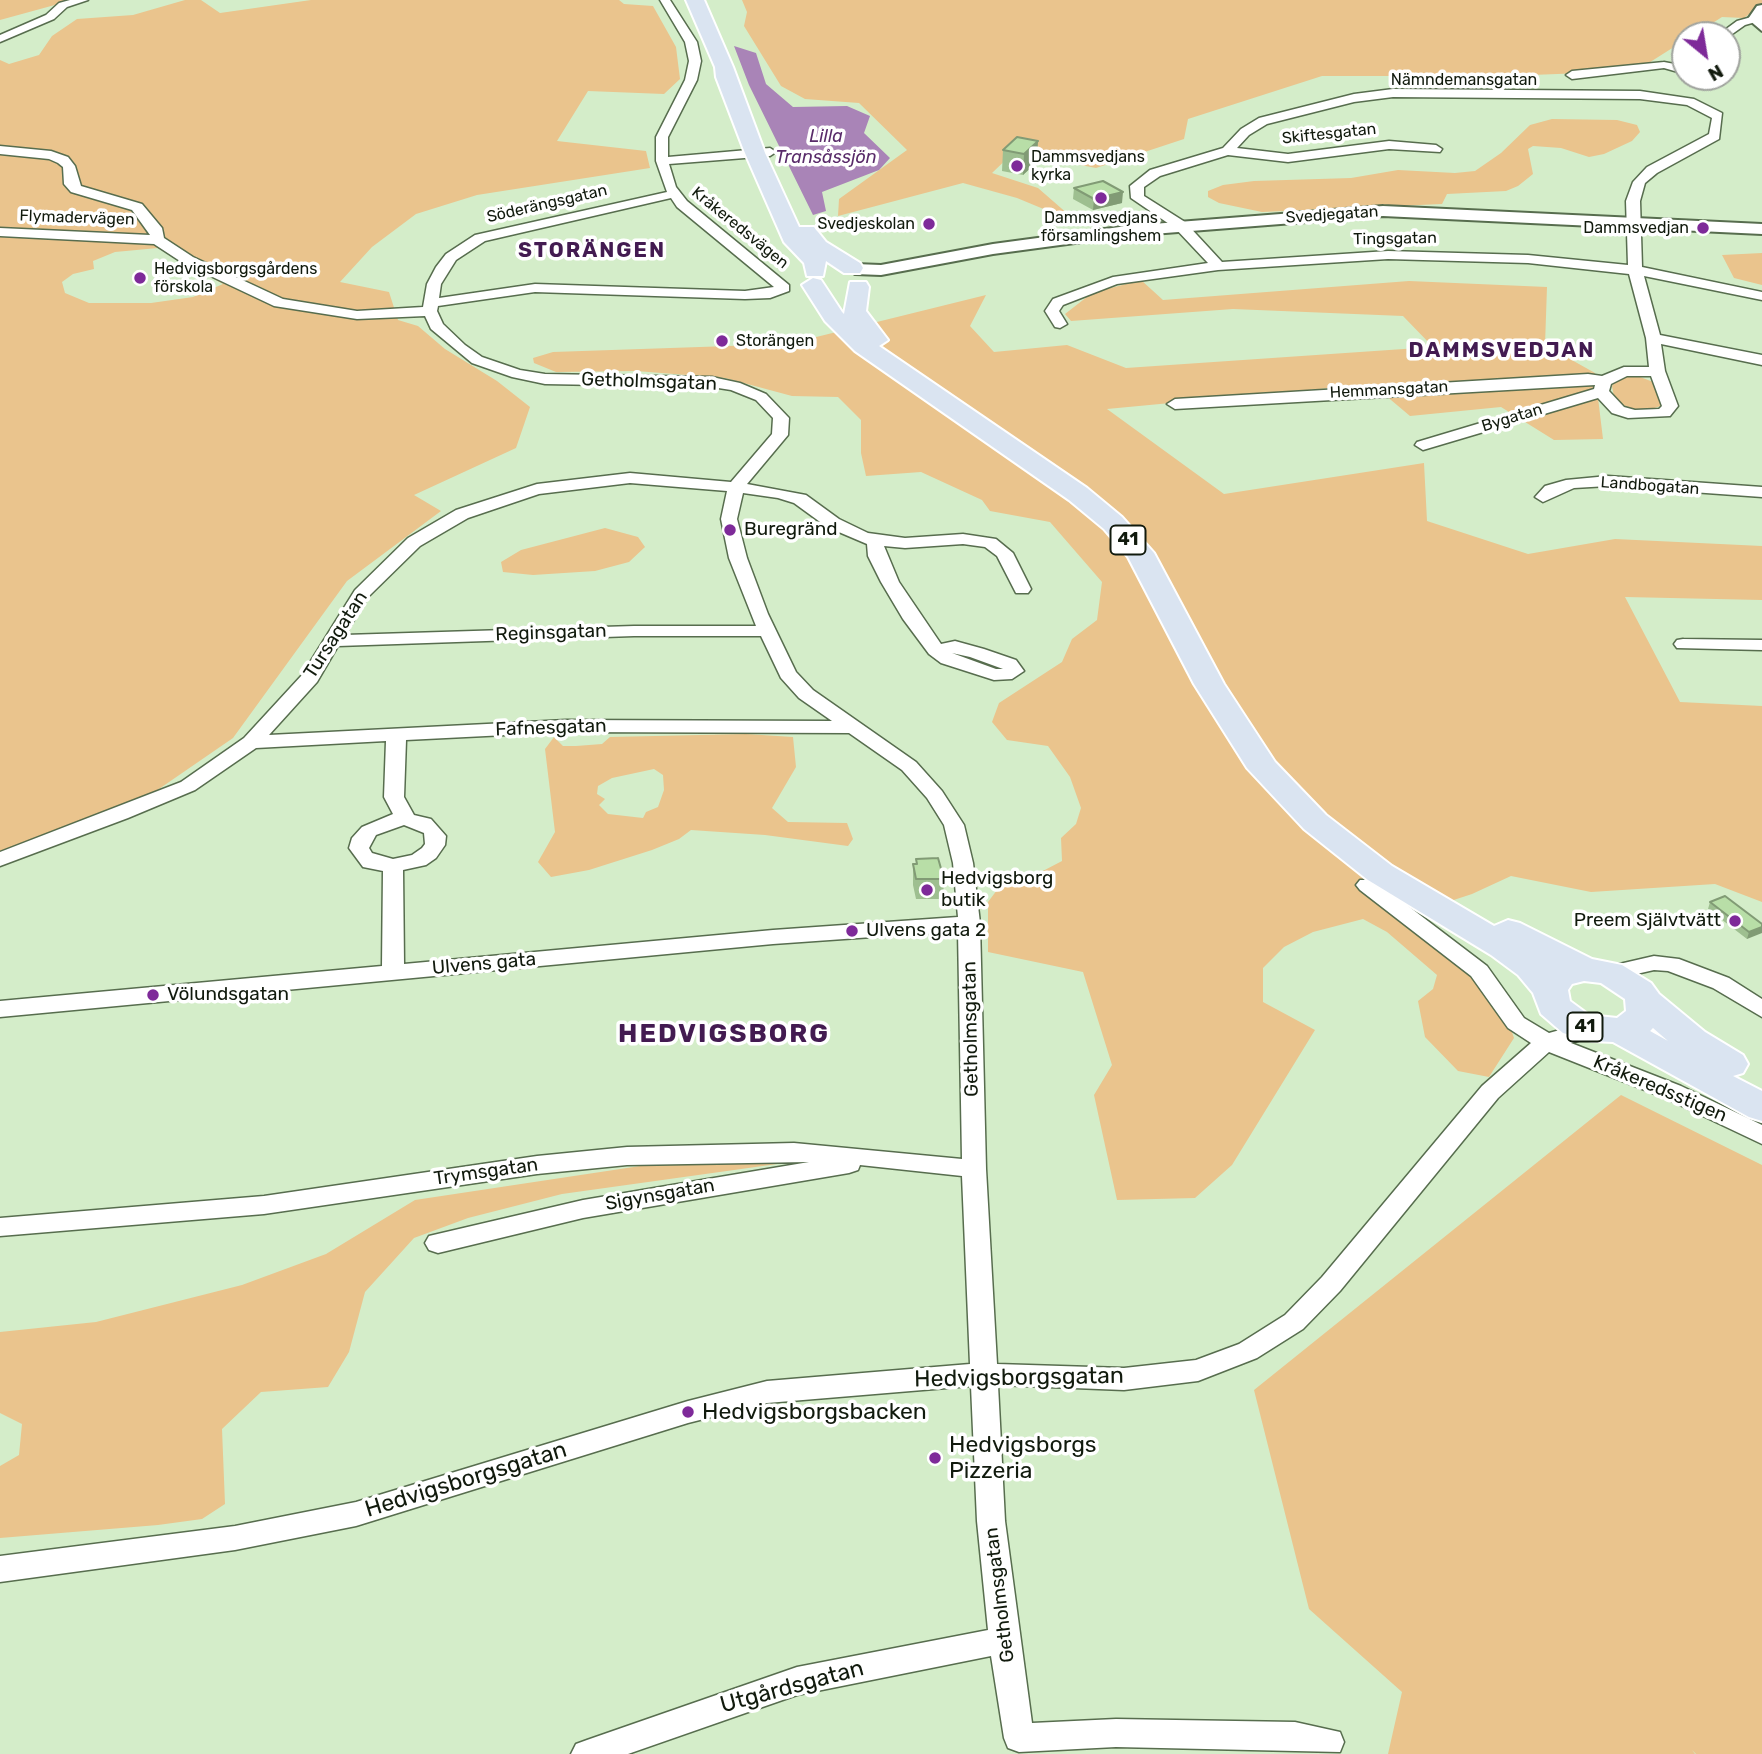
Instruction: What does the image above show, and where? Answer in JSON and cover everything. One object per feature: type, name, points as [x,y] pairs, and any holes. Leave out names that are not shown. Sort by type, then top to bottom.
[{"type":"main road","name":"41","points":[[695,0],[724,67],[724,77],[762,153],[811,239],[857,277],[853,304],[859,320],[878,342],[932,384],[934,393]]},
{"type":"main road","name":"41","points":[[762,153],[795,242],[815,261],[814,278],[833,316],[863,346],[920,388],[934,393],[1114,523],[1140,553],[1164,594],[1209,684],[1264,768],[1284,791],[1340,843],[1380,873],[1511,952],[1530,968],[1569,1020],[1606,1030],[1762,1108]]},
{"type":"main road","points":[[814,278],[832,267],[857,277]]},
{"type":"main road","name":"41","points":[[1253,748],[1275,764],[1331,816],[1400,866],[1521,939],[1620,984],[1692,1041],[1762,1082]]},
{"type":"main road","name":"41","points":[[1552,998],[1560,975],[1620,984],[1644,1015],[1635,1024],[1606,1030]]},
{"type":"street","points":[[0,39],[50,17],[63,5],[83,0]]},
{"type":"street","name":"Kråkeredsvägen","points":[[665,0],[691,42],[695,61],[691,80],[662,137],[662,161],[673,194],[709,228],[783,286],[782,290]]},
{"type":"street","points":[[1741,23],[1760,18]]},
{"type":"street","points":[[1572,75],[1664,65],[1671,67]]},
{"type":"street","points":[[1683,100],[1689,91]]},
{"type":"street","name":"Nämndemansgatan","points":[[1180,225],[1138,198],[1137,186],[1156,173],[1227,151],[1245,132],[1263,121],[1354,98],[1394,93],[1640,95],[1683,100],[1700,105],[1718,116],[1718,129],[1706,143],[1652,170],[1639,182],[1634,195],[1632,225]]},
{"type":"street","name":"Skiftesgatan","points":[[1227,151],[1288,158],[1389,145],[1436,149]]},
{"type":"street","points":[[0,150],[30,151],[63,160],[69,166],[71,184],[76,189],[137,207],[155,228],[158,240]]},
{"type":"street","points":[[662,161],[762,153]]},
{"type":"street","name":"Söderängsgatan","points":[[430,307],[434,284],[441,270],[451,257],[480,238],[673,194]]},
{"type":"street","name":"Svedjegatan","points":[[857,277],[993,249],[1180,225],[1413,211],[1632,225],[1762,229]]},
{"type":"street","points":[[1180,225],[1218,265]]},
{"type":"street","points":[[1602,386],[1618,410],[1650,416],[1664,412],[1670,406],[1657,371],[1653,338],[1635,270],[1632,225]]},
{"type":"street","name":"Flymadervägen","points":[[0,232],[105,235],[158,240],[188,260],[255,294],[302,309],[357,315],[430,307],[536,288],[745,295],[770,295],[782,290]]},
{"type":"street","name":"Tingsgatan","points":[[1060,324],[1052,311],[1058,302],[1078,293],[1146,274],[1218,265],[1376,256],[1450,255],[1528,259],[1635,270],[1762,296]]},
{"type":"street","name":"Getholmsgatan","points":[[430,307],[436,326],[460,348],[477,360],[517,374],[545,379],[712,382],[735,386],[761,397],[781,418],[779,435],[736,486],[729,519],[733,542],[767,631],[788,674],[807,694],[909,766],[935,795],[954,825],[962,863],[969,923],[974,1168],[991,1521],[1004,1640],[1020,1738],[1116,1733],[1295,1736],[1329,1742]]},
{"type":"street","points":[[1653,338],[1762,360]]},
{"type":"street","name":"Bygatan","points":[[1423,445],[1602,386],[1624,372],[1657,371]]},
{"type":"street","name":"Hemmansgatan","points":[[1175,404],[1575,380],[1602,386]]},
{"type":"street","name":"Tursagatan","points":[[0,860],[32,845],[133,810],[188,786],[251,742],[310,678],[361,594],[374,578],[414,542],[479,507],[537,489],[589,481],[670,479],[736,486],[793,496],[851,532],[878,541]]},
{"type":"street","name":"Landbogatan","points":[[1543,497],[1550,490],[1572,483],[1608,481],[1762,492]]},
{"type":"street","points":[[936,650],[912,620],[890,582],[877,556],[875,545],[878,541],[905,543],[981,540],[1004,553],[1022,589]]},
{"type":"street","name":"Reginsgatan","points":[[334,640],[634,631],[767,631]]},
{"type":"street","points":[[1683,645],[1762,645]]},
{"type":"street","name":"Fafnesgatan","points":[[251,742],[566,726],[852,727]]},
{"type":"street","points":[[396,734],[394,797],[403,809],[404,820]]},
{"type":"street","points":[[404,820],[424,823],[432,829],[436,836],[435,845],[419,860],[393,866],[370,862],[359,848],[362,838],[369,831],[391,821],[404,820]]},
{"type":"street","points":[[393,866],[393,972]]},
{"type":"street","name":"Kråkeredsstigen","points":[[1367,885],[1479,971],[1516,1023],[1546,1042],[1673,1092],[1762,1135]]},
{"type":"street","name":"Ulvens gata","points":[[0,1009],[773,937],[969,923]]},
{"type":"street","points":[[1620,984],[1654,963],[1683,969],[1721,983],[1762,1009]]},
{"type":"street","points":[[1620,984],[1653,981],[1683,969]]},
{"type":"street","points":[[1546,1042],[1552,998]]},
{"type":"street","name":"Hedvigsborgsgatan","points":[[0,1569],[234,1538],[356,1514],[688,1412],[767,1392],[984,1374],[1124,1379],[1198,1370],[1248,1351],[1294,1322],[1322,1294],[1490,1092],[1546,1042],[1606,1030]]},
{"type":"street","name":"Trymsgatan","points":[[0,1227],[264,1205],[524,1167],[627,1156],[780,1152],[885,1158],[974,1168]]},
{"type":"street","name":"Sigynsgatan","points":[[438,1243],[583,1209],[885,1158]]},
{"type":"street","name":"Utgårdsgatan","points":[[587,1754],[678,1720],[797,1681],[1004,1640]]},
{"type":"shaded area","points":[[0,0],[73,0],[0,20]]},
{"type":"shaded area","points":[[185,0],[201,0],[220,13],[311,0],[619,0],[624,4],[653,6],[676,47],[680,79],[664,94],[588,91],[557,141],[646,151],[650,168],[477,195],[416,214],[372,247],[340,282],[389,292],[398,320],[418,326],[445,349],[497,381],[530,407],[516,448],[414,495],[441,511],[347,581],[233,738],[156,791],[0,856],[0,60],[9,64],[39,55],[52,36],[77,19],[133,15]],"holes":[[[158,248],[223,284],[193,297],[151,303],[89,303],[65,293],[62,282],[73,274],[94,269],[93,261],[115,252]]]},
{"type":"shaded area","points":[[742,0],[1762,0],[1762,4],[1744,18],[1671,21],[1671,49],[1636,71],[1505,76],[1322,76],[1188,119],[1184,139],[1096,168],[1014,152],[992,173],[1038,188],[1069,215],[1058,215],[1017,198],[963,183],[838,216],[839,199],[907,150],[859,103],[805,99],[781,86],[744,26],[747,12]]},
{"type":"shaded area","points":[[1552,119],[1617,120],[1637,125],[1640,132],[1632,141],[1604,154],[1589,157],[1561,148],[1533,146],[1528,149],[1533,174],[1518,186],[1506,191],[1447,194],[1442,204],[1262,212],[1219,203],[1208,197],[1208,191],[1223,185],[1254,181],[1351,178],[1398,170],[1455,173],[1475,171],[1501,153],[1530,125]]},
{"type":"shaded area","points":[[1762,253],[1762,285],[1734,278],[1722,255]]},
{"type":"shaded area","points":[[1141,280],[1163,300],[1409,281],[1547,287],[1545,345],[1595,373],[1603,439],[1554,440],[1501,407],[1410,416],[1372,384],[1107,409],[1224,494],[1424,463],[1427,521],[1528,554],[1615,539],[1762,546],[1762,600],[1625,597],[1680,702],[1762,706],[1762,902],[1715,884],[1591,892],[1511,876],[1472,894],[1417,912],[1459,950],[1499,994],[1514,1038],[1489,1077],[1458,1071],[1425,1037],[1418,1001],[1433,989],[1437,975],[1387,932],[1363,919],[1313,932],[1284,947],[1263,968],[1263,1002],[1315,1030],[1232,1165],[1195,1198],[1117,1200],[1094,1095],[1112,1065],[1083,972],[988,952],[988,902],[1000,886],[1016,885],[1062,861],[1061,838],[1076,824],[1081,808],[1070,777],[1048,746],[1007,740],[992,722],[999,703],[1062,662],[1072,639],[1097,620],[1102,582],[1050,522],[990,511],[982,500],[921,472],[866,476],[861,453],[861,420],[838,397],[792,396],[725,378],[636,371],[556,372],[534,363],[533,358],[553,352],[788,344],[986,295],[970,326],[994,352],[1067,345],[1126,368],[1433,347],[1403,316],[1233,309],[1071,321],[1065,314],[1092,293]]},
{"type":"shaded area","points":[[1640,377],[1656,383],[1661,406],[1641,412],[1615,402],[1612,386],[1616,380]]},
{"type":"shaded area","points":[[605,528],[638,537],[645,547],[629,562],[595,571],[533,575],[503,572],[501,562],[521,550]]},
{"type":"shaded area","points":[[746,734],[793,737],[796,767],[772,808],[788,822],[847,823],[853,839],[848,846],[765,835],[691,830],[679,839],[652,850],[589,870],[551,877],[538,862],[555,832],[545,749],[554,737],[563,746],[576,746],[602,744],[610,737]],"holes":[[[654,769],[663,775],[664,790],[658,807],[646,812],[643,818],[608,814],[599,805],[605,799],[597,794],[598,786],[612,778]]]},
{"type":"shaded area","points":[[1621,1095],[1762,1165],[1762,1754],[1696,1754],[1692,1750],[1695,1754],[1388,1754],[1402,1692],[1309,1609],[1254,1390]]},
{"type":"shaded area","points":[[660,1163],[777,1164],[562,1194],[468,1218],[414,1238],[365,1292],[349,1352],[328,1387],[261,1392],[222,1429],[225,1504],[202,1519],[0,1538],[0,1466],[19,1455],[22,1424],[0,1413],[0,1332],[96,1322],[242,1285],[326,1254],[415,1200]]},
{"type":"water","name":"Lilla Transåssjön","points":[[734,46],[756,53],[766,84],[793,107],[847,106],[870,116],[864,133],[890,158],[879,170],[822,192],[826,211],[813,215],[749,85]]},
{"type":"building","points":[[1017,137],[1038,141],[1024,154],[1003,150]]},
{"type":"building","points":[[1103,181],[1123,192],[1094,199],[1074,188]]},
{"type":"building","points":[[938,858],[944,879],[916,879],[913,864],[917,864],[916,859]]},
{"type":"building","points":[[1725,896],[1762,924],[1762,927],[1749,932],[1710,902]]},
{"type":"place","name":"Dammsvedjans kyrka","points":[[1017,166]]},
{"type":"place","name":"Dammsvedjans församlingshem","points":[[1101,198]]},
{"type":"place","name":"Svedjeskolan","points":[[929,224]]},
{"type":"place","name":"Dammsvedjan","points":[[1703,228]]},
{"type":"place","name":"Hedvigsborgsgårdens förskola","points":[[140,278]]},
{"type":"place","name":"Storängen","points":[[722,341]]},
{"type":"place","name":"Buregränd","points":[[730,530]]},
{"type":"place","name":"Hedvigsborg butik","points":[[927,890]]},
{"type":"place","name":"Preem Självtvätt","points":[[1735,921]]},
{"type":"place","name":"Ulvens gata 2","points":[[852,931]]},
{"type":"place","name":"Völundsgatan","points":[[153,995]]},
{"type":"place","name":"Hedvigsborgsbacken","points":[[688,1412]]},
{"type":"place","name":"Hedvigsborgs Pizzeria","points":[[935,1458]]},
{"type":"district","name":"STORÄNGEN","points":[[592,251]]},
{"type":"district","name":"DAMMSVEDJAN","points":[[1502,351]]},
{"type":"district","name":"HEDVIGSBORG","points":[[724,1034]]}]
